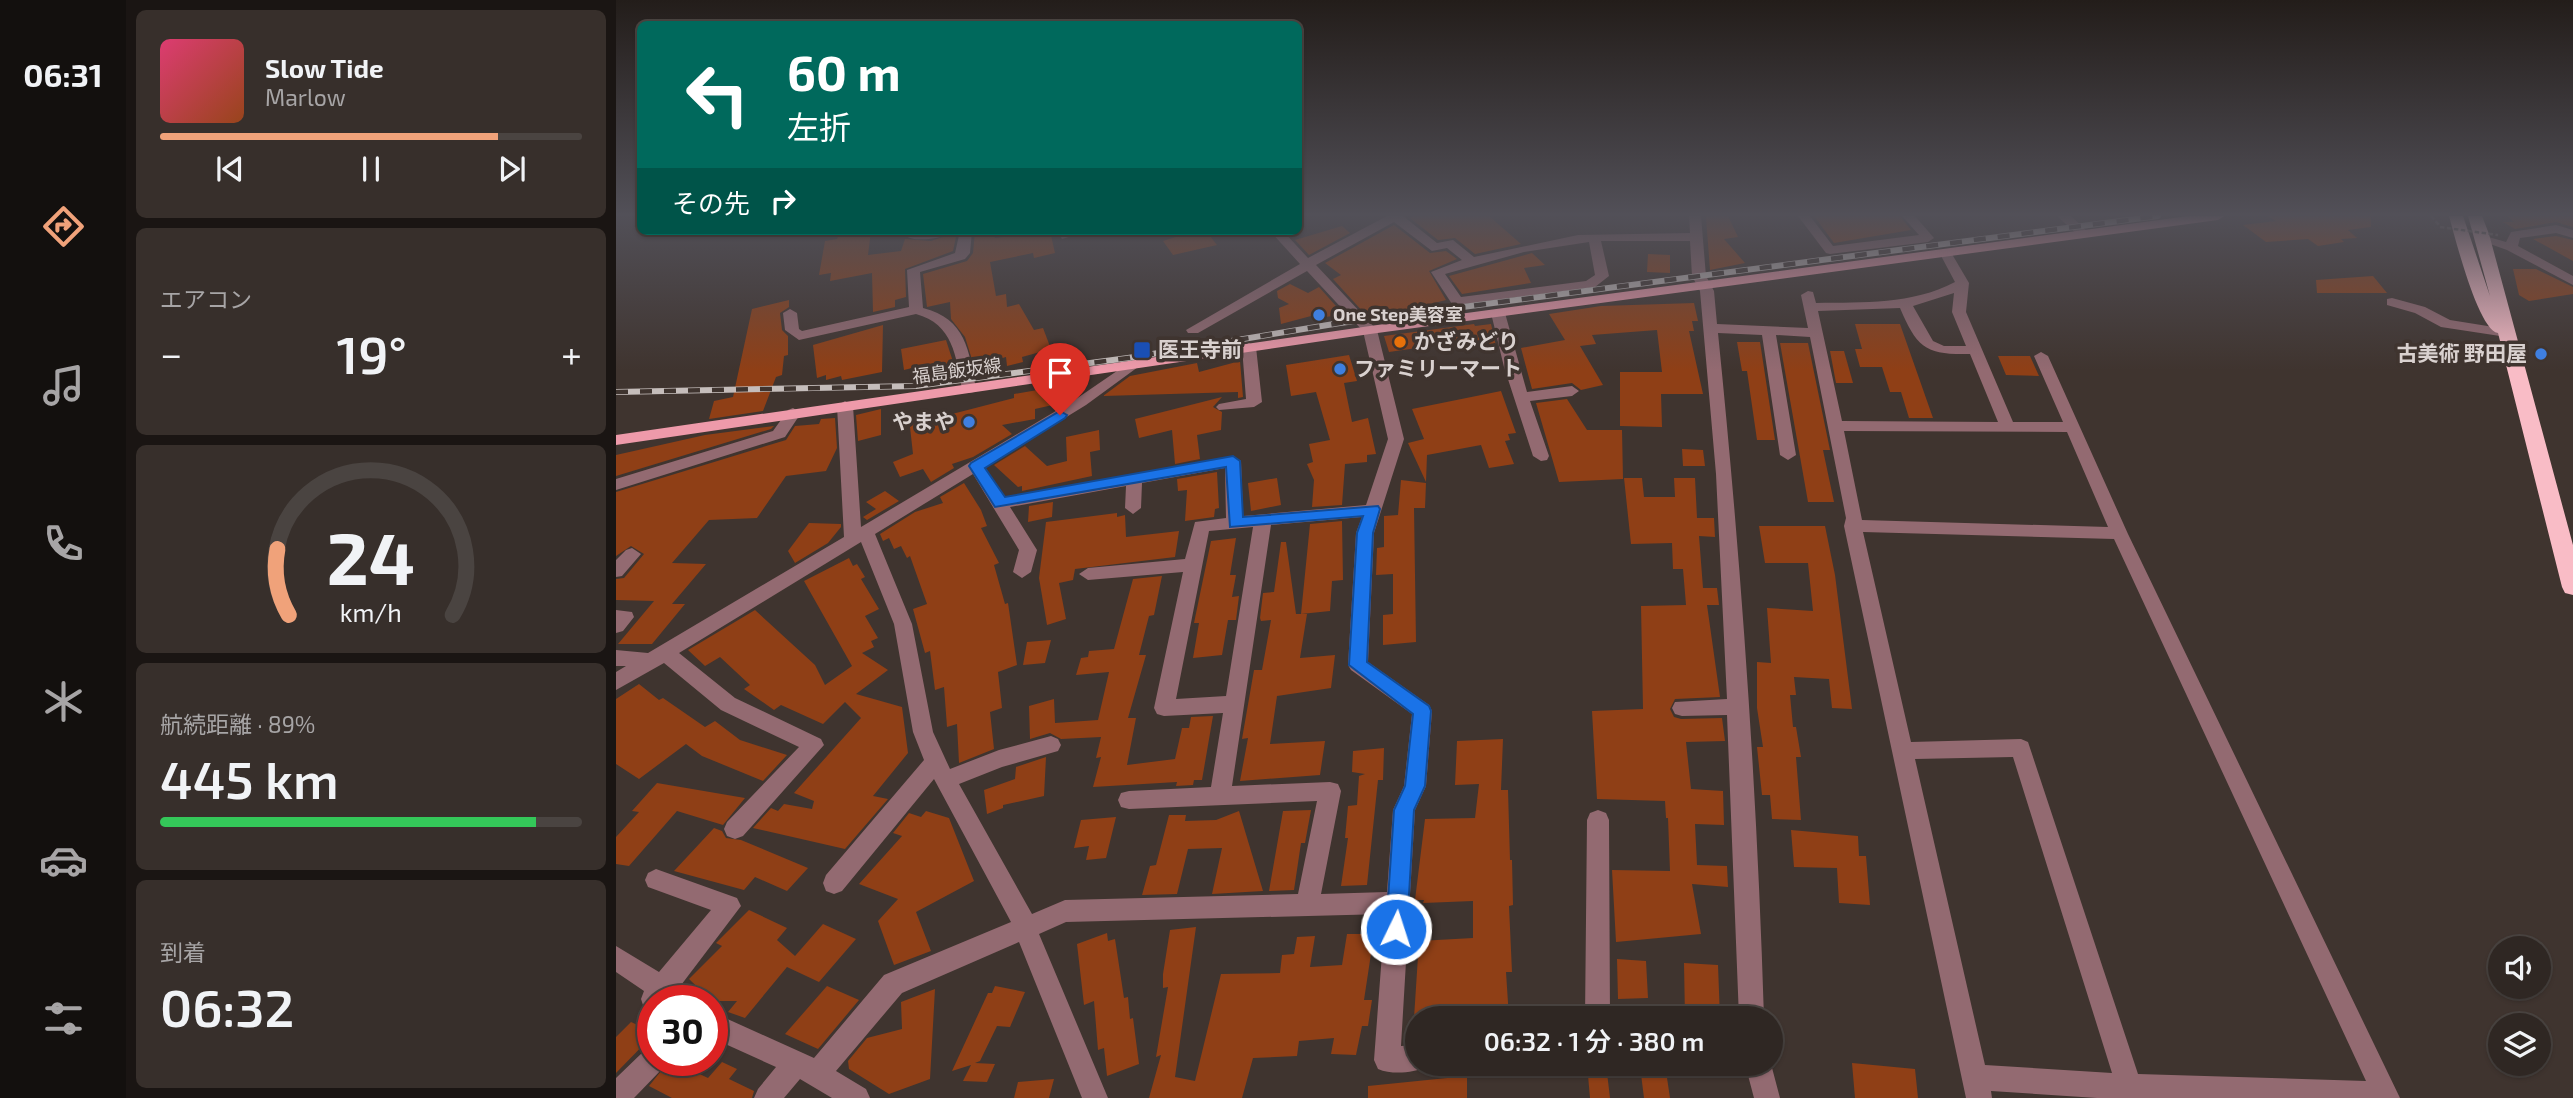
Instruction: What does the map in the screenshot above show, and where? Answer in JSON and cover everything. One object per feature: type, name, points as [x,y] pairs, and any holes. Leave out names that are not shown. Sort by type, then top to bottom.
[{"type":"highway","points":[[2468,267],[2512,358]]},
{"type":"highway","points":[[2497,267],[2512,358],[2569,555],[2573,587]]},
{"type":"main road","name":"福島飯坂線","points":[[616,440],[1370,330],[1830,267]]},
{"type":"street","points":[[916,310],[913,270],[925,267]]},
{"type":"street","points":[[1193,330],[1303,267]]},
{"type":"street","points":[[1312,267],[1370,330],[1396,439],[1365,533],[1358,665],[1422,711],[1415,786],[1404,810],[1387,1060],[1405,1059]]},
{"type":"street","points":[[1454,267],[1437,272],[1457,301],[1590,284],[1602,276],[1600,267]]},
{"type":"street","points":[[1698,267],[1699,276],[1707,291],[1724,474],[1750,1006]]},
{"type":"street","points":[[1953,267],[1962,283],[1959,312],[2007,425]]},
{"type":"street","points":[[2548,267],[2573,281]]},
{"type":"street","points":[[1962,283],[1923,301],[1809,301],[1901,751],[1977,1088],[2386,1097],[2120,533],[2041,356]]},
{"type":"street","points":[[2392,302],[2420,310],[2446,324],[2500,332]]},
{"type":"street","points":[[1905,303],[1922,342],[1929,347],[1947,351],[1973,349]]},
{"type":"street","points":[[790,313],[792,330],[799,336],[916,310],[941,316],[950,326],[968,369],[969,389]]},
{"type":"street","points":[[1498,313],[1510,367],[1541,456]]},
{"type":"street","points":[[1709,328],[1815,333]]},
{"type":"street","points":[[1768,331],[1788,455]]},
{"type":"street","points":[[1224,407],[1254,402],[1249,348]]},
{"type":"street","points":[[616,682],[1081,402],[1133,364]]},
{"type":"street","points":[[1522,397],[1572,391]]},
{"type":"street","points":[[845,406],[859,536],[903,624],[923,733],[941,771],[1017,906],[1096,1098]]},
{"type":"street","points":[[616,485],[779,434],[793,413]]},
{"type":"street","points":[[1835,426],[2073,427]]},
{"type":"street","points":[[1001,503],[1233,461],[1235,523]]},
{"type":"street","points":[[976,466],[1028,550],[1022,572]]},
{"type":"street","points":[[1133,508],[1134,479]]},
{"type":"street","points":[[1234,704],[1164,708],[1201,526],[1373,509]]},
{"type":"street","points":[[1220,796],[1263,520]]},
{"type":"street","points":[[1853,526],[2120,533]]},
{"type":"street","points":[[616,571],[632,554]]},
{"type":"street","points":[[1088,574],[1193,565]]},
{"type":"street","points":[[616,617],[625,617],[616,626]]},
{"type":"street","points":[[616,658],[657,657],[728,704],[814,745],[735,829]]},
{"type":"street","points":[[1682,708],[1736,708]]},
{"type":"street","points":[[834,883],[941,771],[1051,745]]},
{"type":"street","points":[[1901,751],[2021,748],[2132,1092]]},
{"type":"street","points":[[1129,800],[1330,791],[1307,906]]},
{"type":"street","points":[[1597,1006],[1598,820]]},
{"type":"street","points":[[656,880],[729,906],[666,985]]},
{"type":"street","points":[[766,1098],[807,1068],[893,984],[1065,911],[1398,903]]},
{"type":"street","points":[[616,958],[648,985]]},
{"type":"street","points":[[728,1033],[807,1068],[857,1098]]},
{"type":"street","points":[[616,1097],[637,1076]]},
{"type":"street","points":[[1761,1076],[1767,1098]]},
{"type":"building","points":[[820,267],[910,267],[905,269],[906,297],[895,300],[895,307],[873,312],[872,273],[830,281],[831,273],[819,275]]},
{"type":"building","points":[[946,267],[991,267],[996,296],[1006,294],[1007,307],[1019,304],[1034,330],[1043,328],[1051,349],[1022,357],[1023,362],[1007,366],[1006,357],[974,366],[965,337],[951,319],[950,302],[927,307],[923,274]]},
{"type":"building","points":[[1331,267],[1438,267],[1429,271],[1446,300],[1380,317],[1378,312],[1370,315],[1364,313],[1333,279],[1341,275]]},
{"type":"building","points":[[1481,267],[1529,267],[1524,268],[1531,283],[1462,294],[1449,276]]},
{"type":"building","points":[[1647,267],[1670,267],[1670,273],[1647,272]]},
{"type":"building","points":[[2513,269],[2536,269],[2573,287],[2573,294],[2529,301],[2519,295]]},
{"type":"building","points":[[2373,276],[2387,293],[2317,293],[2316,280]]},
{"type":"building","points":[[1290,284],[1308,293],[1319,287],[1344,315],[1311,316],[1281,324],[1279,308],[1289,304],[1278,298],[1277,291]]},
{"type":"building","points":[[789,300],[789,307],[780,313],[782,330],[788,336],[788,355],[784,356],[782,375],[776,377],[763,411],[709,419],[714,401],[733,397],[752,309]]},
{"type":"building","points":[[1694,303],[1698,321],[1692,321],[1694,331],[1689,331],[1703,394],[1661,394],[1662,427],[1620,426],[1620,372],[1662,372],[1657,330],[1592,335],[1596,344],[1580,346],[1603,385],[1581,390],[1572,383],[1532,389],[1521,348],[1565,340],[1549,314],[1601,306]]},
{"type":"building","points":[[1491,324],[1496,346],[1466,350],[1421,334],[1424,347],[1389,352],[1384,336]]},
{"type":"building","points":[[1855,324],[1900,324],[1933,418],[1909,418],[1901,392],[1890,392],[1882,367],[1860,367],[1855,349],[1862,349]]},
{"type":"building","points":[[883,325],[882,372],[842,380],[841,376],[826,380],[826,375],[817,378],[813,345]]},
{"type":"building","points":[[946,340],[956,371],[922,380],[920,366],[904,370],[901,349]]},
{"type":"building","points":[[1737,342],[1760,342],[1775,440],[1757,440],[1747,371],[1742,371]]},
{"type":"building","points":[[1780,343],[1808,343],[1830,450],[1823,450],[1834,502],[1808,502]]},
{"type":"building","points":[[1830,351],[1844,351],[1853,383],[1836,383]]},
{"type":"building","points":[[1349,355],[1357,381],[1344,383],[1352,422],[1368,418],[1376,454],[1367,455],[1367,462],[1345,464],[1342,505],[1312,507],[1314,480],[1307,464],[1313,462],[1309,444],[1330,440],[1316,392],[1291,396],[1286,365]]},
{"type":"building","points":[[1998,356],[2030,356],[2039,376],[2006,375]]},
{"type":"building","points":[[1240,361],[1243,397],[1238,398],[1238,392],[1103,396],[1130,376],[1197,363],[1199,372]]},
{"type":"building","points":[[1066,385],[1066,402],[1035,409],[1035,419],[1002,425],[1012,434],[973,457],[952,464],[954,468],[931,482],[923,469],[900,477],[893,462],[913,454],[909,418],[924,414],[925,421],[1014,398],[1014,394]]},
{"type":"building","points":[[1501,391],[1516,433],[1508,434],[1510,440],[1505,441],[1514,464],[1489,468],[1481,445],[1427,455],[1426,482],[1408,443],[1424,439],[1412,409]]},
{"type":"building","points":[[1222,397],[1213,407],[1222,412],[1221,430],[1197,435],[1200,459],[1175,464],[1172,430],[1139,438],[1135,419]]},
{"type":"building","points":[[1567,399],[1587,430],[1622,430],[1623,479],[1559,482],[1536,403]]},
{"type":"building","points":[[881,409],[881,435],[858,441],[856,415]]},
{"type":"building","points":[[835,418],[837,448],[826,471],[786,476],[757,518],[709,520],[672,563],[706,564],[672,604],[685,604],[652,644],[618,644],[654,601],[616,600],[616,579],[624,578],[644,554],[631,546],[616,556],[616,492],[786,440],[795,426],[819,424],[821,419]]},
{"type":"building","points":[[774,426],[616,476],[616,455],[705,435]]},
{"type":"building","points":[[1099,430],[1100,450],[1090,452],[1092,476],[1022,491],[1022,486],[1018,487],[994,465],[1025,446],[1047,466],[1067,461],[1066,437]]},
{"type":"building","points":[[1682,449],[1703,450],[1705,466],[1683,466]]},
{"type":"building","points":[[1217,472],[1219,508],[1215,509],[1214,517],[1185,521],[1187,490],[1178,491],[1177,479]]},
{"type":"building","points":[[1277,478],[1281,505],[1251,511],[1248,483]]},
{"type":"building","points":[[1624,478],[1642,478],[1644,497],[1675,497],[1674,478],[1695,478],[1697,518],[1714,518],[1715,537],[1699,536],[1703,588],[1717,588],[1719,605],[1707,605],[1720,697],[1675,699],[1670,709],[1674,717],[1681,719],[1722,718],[1725,741],[1686,742],[1691,789],[1723,791],[1724,825],[1695,824],[1697,865],[1727,866],[1728,887],[1692,884],[1701,934],[1616,942],[1612,870],[1670,871],[1668,818],[1665,801],[1597,799],[1592,711],[1643,709],[1641,606],[1686,605],[1683,569],[1673,569],[1672,543],[1631,544]]},
{"type":"building","points":[[1401,480],[1426,483],[1425,508],[1414,508],[1416,642],[1383,645],[1383,615],[1393,614],[1393,574],[1376,575],[1377,548],[1384,547],[1384,516],[1398,515]]},
{"type":"building","points":[[964,483],[981,510],[987,526],[981,528],[999,563],[994,565],[1005,604],[1008,603],[1017,665],[998,672],[1002,708],[990,712],[994,749],[959,763],[957,724],[947,727],[944,687],[935,690],[930,651],[925,653],[913,609],[927,604],[910,556],[907,558],[901,546],[894,549],[889,538],[883,541],[880,534],[915,512],[943,503],[940,497]]},
{"type":"building","points":[[885,491],[899,501],[867,520],[863,517],[876,509],[866,502]]},
{"type":"building","points":[[1053,502],[1052,517],[1028,522],[1029,506]]},
{"type":"building","points":[[1117,513],[1117,517],[1125,515],[1126,537],[1179,531],[1175,557],[1075,569],[1073,580],[1059,583],[1066,619],[1047,625],[1039,578],[1046,522]]},
{"type":"building","points":[[1342,521],[1343,580],[1332,581],[1330,611],[1301,614],[1310,524]]},
{"type":"building","points":[[809,523],[841,524],[841,527],[828,543],[795,563],[788,551]]},
{"type":"building","points":[[1759,526],[1825,526],[1835,575],[1852,709],[1832,708],[1829,679],[1794,677],[1796,695],[1790,695],[1793,727],[1796,727],[1801,757],[1796,757],[1801,820],[1772,819],[1770,795],[1762,795],[1757,747],[1763,747],[1757,708],[1757,662],[1771,663],[1767,608],[1813,611],[1808,563],[1765,563]]},
{"type":"building","points":[[1236,538],[1230,575],[1236,575],[1232,597],[1239,596],[1236,620],[1228,620],[1222,655],[1193,658],[1199,623],[1194,623],[1211,541]]},
{"type":"building","points":[[1281,542],[1286,542],[1296,614],[1307,614],[1300,658],[1335,655],[1331,688],[1277,696],[1270,744],[1325,741],[1320,775],[1240,781],[1248,738],[1242,739],[1254,670],[1262,670],[1271,620],[1261,621],[1260,618],[1263,593],[1274,592]]},
{"type":"building","points":[[849,558],[853,566],[857,564],[865,577],[861,579],[879,609],[865,616],[878,638],[871,641],[874,647],[862,653],[888,670],[856,694],[902,707],[908,753],[873,796],[888,799],[845,849],[753,828],[771,808],[778,811],[784,804],[812,809],[814,801],[794,793],[861,718],[845,702],[823,724],[781,705],[774,710],[744,689],[750,685],[720,657],[705,666],[688,650],[755,610],[815,665],[825,685],[852,666],[804,581]]},
{"type":"building","points":[[1162,576],[1154,615],[1149,616],[1139,655],[1146,655],[1128,718],[1136,718],[1127,765],[1175,759],[1182,728],[1189,728],[1191,717],[1213,716],[1202,780],[1194,780],[1193,785],[1176,786],[1177,782],[1093,787],[1101,757],[1096,758],[1101,737],[1061,739],[1050,733],[1030,739],[1029,706],[1054,699],[1055,723],[1098,720],[1109,672],[1076,675],[1081,658],[1088,657],[1089,651],[1114,649],[1133,579]]},
{"type":"building","points":[[1051,640],[1045,663],[1023,665],[1027,642]]},
{"type":"building","points":[[639,684],[659,700],[663,698],[705,727],[715,721],[740,740],[787,755],[763,781],[702,756],[686,744],[639,779],[616,764],[616,699]]},
{"type":"building","points":[[1503,739],[1501,790],[1508,790],[1513,905],[1509,906],[1512,972],[1506,972],[1508,1006],[1415,1006],[1419,941],[1473,938],[1473,901],[1423,903],[1424,900],[1415,900],[1425,819],[1475,818],[1479,784],[1455,785],[1457,741]]},
{"type":"building","points":[[1384,748],[1383,780],[1378,780],[1367,885],[1341,886],[1348,838],[1345,838],[1348,806],[1357,805],[1359,776],[1365,774],[1352,772],[1353,751]]},
{"type":"building","points":[[1046,757],[1044,796],[1003,805],[1003,808],[987,814],[984,790],[1015,779],[1016,767]]},
{"type":"building","points":[[657,783],[745,798],[723,825],[677,811],[629,866],[616,864],[616,837],[639,812],[632,811]]},
{"type":"building","points":[[1311,810],[1305,843],[1301,843],[1294,890],[1269,891],[1283,811]]},
{"type":"building","points":[[926,811],[949,818],[974,881],[916,912],[931,951],[894,965],[878,921],[898,899],[859,884],[902,836],[893,833],[909,813],[921,817]]},
{"type":"building","points":[[1239,811],[1263,891],[1212,894],[1222,848],[1188,849],[1177,894],[1142,895],[1150,866],[1156,865],[1169,815],[1186,815],[1185,821],[1216,820]]},
{"type":"building","points":[[1116,817],[1106,858],[1086,860],[1089,846],[1074,848],[1081,820]]},
{"type":"building","points":[[714,828],[722,831],[726,838],[741,840],[808,868],[787,891],[755,877],[744,890],[674,871]]},
{"type":"building","points":[[1791,830],[1858,836],[1859,856],[1866,856],[1870,905],[1839,903],[1837,868],[1794,867]]},
{"type":"building","points":[[749,910],[787,928],[777,940],[795,956],[823,924],[856,939],[819,982],[787,967],[745,1018],[728,1012],[737,1001],[728,1001],[728,985],[695,985],[689,979],[722,946],[716,943]]},
{"type":"building","points":[[1196,927],[1175,1077],[1195,1081],[1221,974],[1280,973],[1282,955],[1294,954],[1297,937],[1315,936],[1310,967],[1342,965],[1347,934],[1374,934],[1364,1000],[1372,1000],[1368,1026],[1362,1026],[1356,1055],[1331,1054],[1334,1038],[1299,1041],[1297,1056],[1253,1058],[1242,1098],[1149,1098],[1161,1055],[1156,1057],[1168,987],[1163,988],[1163,974],[1170,930]]},
{"type":"building","points":[[1107,933],[1108,941],[1115,939],[1124,998],[1128,997],[1130,1019],[1133,1018],[1139,1064],[1107,1076],[1104,1048],[1098,1050],[1094,1001],[1084,1005],[1077,944]]},
{"type":"building","points":[[1617,959],[1646,961],[1648,998],[1618,999]]},
{"type":"building","points":[[1684,963],[1718,965],[1720,1006],[1685,1006]]},
{"type":"building","points":[[827,986],[859,1000],[818,1049],[785,1034]]},
{"type":"building","points":[[995,986],[1025,992],[1010,1027],[997,1026],[980,1061],[975,1063],[995,1064],[987,1082],[963,1081],[971,1065],[952,1071],[988,993],[992,993]]},
{"type":"building","points":[[935,989],[930,1079],[889,1094],[849,1069],[848,1061],[867,1038],[902,1029],[901,1002]]},
{"type":"building","points":[[631,1022],[637,1025],[637,1051],[616,1073],[616,1037]]},
{"type":"building","points":[[1852,1063],[1915,1069],[1918,1098],[1855,1098]]},
{"type":"building","points":[[728,1065],[737,1069],[729,1079],[754,1091],[752,1098],[672,1098],[649,1086],[657,1076],[728,1076]]},
{"type":"building","points":[[1467,1076],[1467,1098],[1368,1098],[1368,1086]]},
{"type":"building","points":[[1588,1076],[1607,1076],[1610,1098],[1590,1098]]},
{"type":"building","points":[[1641,1076],[1667,1076],[1670,1098],[1644,1098]]},
{"type":"building","points":[[1054,1079],[1049,1098],[1014,1098],[1018,1082]]},
{"type":"railway","points":[[616,392],[916,386],[1128,358],[1340,323],[1766,267]]},
{"type":"place","name":"One Step美容室","points":[[1319,315]]},
{"type":"place","name":"かざみどり","points":[[1400,342]]},
{"type":"place","name":"医王寺前","points":[[1142,350]]},
{"type":"place","name":"古美術 野田屋","points":[[2541,354]]},
{"type":"place","name":"ファミリーマート","points":[[1340,369]]},
{"type":"place","name":"やまや","points":[[969,422]]},
{"type":"route","points":[[1060,415],[976,466],[1001,503],[1233,461],[1235,523],[1373,509],[1365,533],[1358,665],[1422,711],[1415,786],[1404,810],[1396,929]]}]
